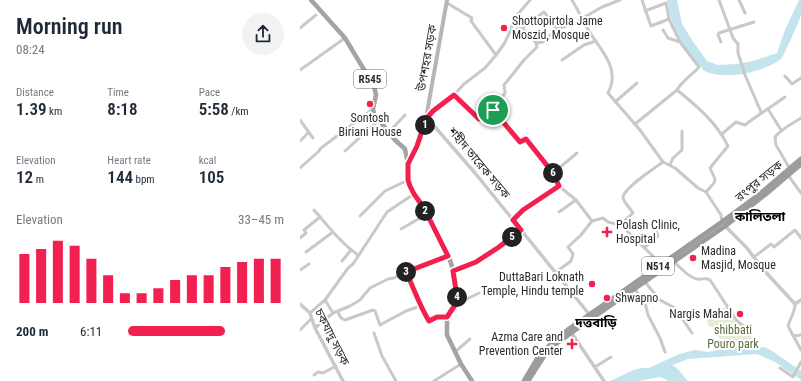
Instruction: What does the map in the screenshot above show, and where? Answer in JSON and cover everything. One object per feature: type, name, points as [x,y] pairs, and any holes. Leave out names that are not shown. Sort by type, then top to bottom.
[{"type":"highway","name":"রংপুর সড়ক","points":[[524,381],[540,354],[661,264],[723,224],[788,172],[801,159]]},
{"type":"highway","name":"রংপুর সড়ক","points":[[788,172],[801,164]]},
{"type":"highway","name":"N514","points":[[590,316],[674,262],[723,224]]},
{"type":"highway","name":"রংপুর সড়ক","points":[[528,381],[544,356],[570,331]]},
{"type":"main road","name":"R545","points":[[311,0],[345,38],[374,86],[376,95],[373,109]]},
{"type":"main road","name":"উপশহর সড়ক","points":[[408,164],[425,124],[447,2]]},
{"type":"main road","points":[[373,109],[379,120],[405,150],[410,153],[414,151]]},
{"type":"main road","points":[[405,150],[408,164],[408,180],[414,194],[427,214],[448,256],[453,271],[457,297],[455,305],[447,317],[447,335],[454,352],[472,381]]},
{"type":"street","points":[[426,119],[433,111],[454,95],[464,84],[484,68],[496,55],[504,44],[511,30],[513,20],[530,0]]},
{"type":"street","points":[[572,0],[583,18],[589,32],[606,56],[611,70],[612,85],[608,93],[635,124],[663,162],[670,165],[698,188],[706,192],[721,215],[723,224],[747,248],[794,304],[794,312],[788,326],[801,350]]},
{"type":"street","points":[[536,43],[542,42],[557,29],[576,23],[602,7],[620,0]]},
{"type":"street","points":[[642,0],[652,26],[669,19]]},
{"type":"street","points":[[719,0],[733,38],[738,44],[738,53],[745,75],[761,112]]},
{"type":"street","points":[[739,0],[745,12]]},
{"type":"street","points":[[447,2],[472,18],[471,21],[496,55]]},
{"type":"street","points":[[635,124],[677,90],[681,84],[699,67],[680,42],[669,19],[666,3],[646,11]]},
{"type":"street","points":[[511,30],[522,28],[544,12],[557,29]]},
{"type":"street","points":[[300,28],[316,15]]},
{"type":"street","points":[[721,42],[718,34],[730,28],[754,22]]},
{"type":"street","points":[[454,95],[479,119],[493,110],[505,93],[504,85],[524,60],[537,47],[536,43],[522,28]]},
{"type":"street","points":[[663,30],[668,38],[680,42]]},
{"type":"street","points":[[300,70],[345,38]]},
{"type":"street","points":[[562,60],[584,45],[596,41]]},
{"type":"street","points":[[785,76],[792,84],[801,78]]},
{"type":"street","points":[[615,102],[637,83]]},
{"type":"street","points":[[677,90],[701,109],[722,134],[728,146],[710,168],[716,180],[706,192]]},
{"type":"street","points":[[722,134],[736,122],[745,125],[761,112],[785,97]]},
{"type":"street","points":[[300,168],[321,148],[373,109]]},
{"type":"street","points":[[768,109],[781,130]]},
{"type":"street","points":[[493,110],[520,142],[526,139],[553,173],[559,186],[576,200],[592,222]]},
{"type":"street","points":[[389,132],[405,115]]},
{"type":"street","points":[[801,118],[790,126],[781,130],[774,140],[788,172],[801,193]]},
{"type":"street","name":"শহীদ তারেক সড়ক","points":[[426,119],[435,127],[513,220],[590,316]]},
{"type":"street","points":[[300,120],[313,138]]},
{"type":"street","points":[[345,151],[379,120]]},
{"type":"street","points":[[670,165],[673,158],[682,150],[682,131]]},
{"type":"street","points":[[300,141],[309,132]]},
{"type":"street","points":[[553,173],[577,153]]},
{"type":"street","points":[[620,225],[633,213],[623,199],[623,196],[630,187],[663,162]]},
{"type":"street","points":[[360,216],[385,191],[408,180]]},
{"type":"street","points":[[513,220],[523,210],[559,186]]},
{"type":"street","points":[[310,313],[325,300],[387,212],[414,194]]},
{"type":"street","points":[[559,212],[576,200]]},
{"type":"street","points":[[314,210],[333,232],[358,255]]},
{"type":"street","points":[[401,230],[427,214]]},
{"type":"street","points":[[300,238],[306,233],[304,230],[320,217]]},
{"type":"street","points":[[556,272],[571,261],[573,254],[568,247],[592,222],[603,218],[608,222],[620,225],[661,264]]},
{"type":"street","points":[[644,248],[658,236],[655,228],[656,224]]},
{"type":"street","points":[[453,271],[476,262],[521,230]]},
{"type":"street","points":[[754,257],[771,244],[774,247],[795,230],[801,238]]},
{"type":"street","points":[[306,252],[333,232]]},
{"type":"street","points":[[342,261],[351,250]]},
{"type":"street","points":[[315,328],[333,313],[338,312],[360,300],[370,288],[388,279],[394,278],[448,256]]},
{"type":"street","points":[[674,262],[691,276],[697,279],[706,278],[710,280],[737,321],[749,330]]},
{"type":"street","points":[[300,270],[309,264]]},
{"type":"street","points":[[406,272],[414,287],[420,306],[429,321],[437,317],[447,317]]},
{"type":"street","points":[[644,281],[660,300],[675,308],[692,333]]},
{"type":"street","points":[[634,288],[645,303],[648,315],[660,338],[665,352]]},
{"type":"street","points":[[455,305],[480,293]]},
{"type":"street","points":[[325,300],[333,313]]},
{"type":"street","points":[[794,304],[801,300]]},
{"type":"street","name":"চকযাদু সড়ক","points":[[300,304],[310,313],[315,328],[343,381]]},
{"type":"street","points":[[338,312],[341,318],[345,320],[373,310],[375,311],[380,325],[406,311],[420,306]]},
{"type":"street","points":[[300,330],[311,319]]},
{"type":"street","points":[[570,331],[604,381]]},
{"type":"street","points":[[374,333],[382,356],[396,381]]},
{"type":"street","points":[[793,336],[801,335]]},
{"type":"street","points":[[454,352],[470,339]]},
{"type":"street","points":[[594,367],[611,357]]},
{"type":"street","points":[[780,368],[793,377],[801,362]]},
{"type":"street","points":[[434,381],[461,364]]},
{"type":"street","points":[[314,375],[318,372],[323,373],[336,366]]},
{"type":"green space","name":"shibbati Pouro park","points":[[727,306],[740,325],[761,348],[726,352],[714,328],[709,326],[706,318]]},
{"type":"water","points":[[667,0],[677,0],[682,24],[692,40],[707,61],[718,65],[753,61],[777,53],[785,30],[799,0],[801,0],[801,15],[785,52],[781,59],[774,64],[744,74],[713,74],[704,71],[682,43],[671,18]]},
{"type":"water","points":[[764,347],[801,371],[801,380],[775,362],[757,354],[688,359],[672,365],[679,370],[688,381],[669,381],[660,377],[638,381],[610,381],[634,370],[649,368],[679,354],[695,350],[708,352],[729,348]]},
{"type":"place","name":"Shottopirtola Jame Moszid, Mosque","points":[[504,28]]},
{"type":"place","name":"Sontosh Biriani House","points":[[370,104]]},
{"type":"place","name":"Polash Clinic, Hospital","points":[[607,232]]},
{"type":"place","name":"Madina Masjid, Mosque","points":[[693,258]]},
{"type":"place","name":"DuttaBari Loknath Temple, Hindu temple","points":[[592,284]]},
{"type":"place","name":"Shwapno","points":[[607,298]]},
{"type":"place","name":"Nargis Mahal","points":[[740,314]]},
{"type":"place","name":"Azma Care and Prevention Center","points":[[572,344]]},
{"type":"district","name":"কালিতলা","points":[[760,216]]},
{"type":"district","name":"দত্তবাড়ি","points":[[596,322]]},
{"type":"route","points":[[454,95],[479,119],[493,110],[520,142],[526,139],[553,173],[559,186],[523,210],[513,220],[521,230],[476,262],[453,271],[455,276],[457,297],[455,305],[447,317],[437,317],[429,321],[420,306],[414,291],[414,287],[406,272],[448,256],[424,208],[410,186],[408,180],[408,164],[417,146],[426,119],[446,100],[454,95]]}]
